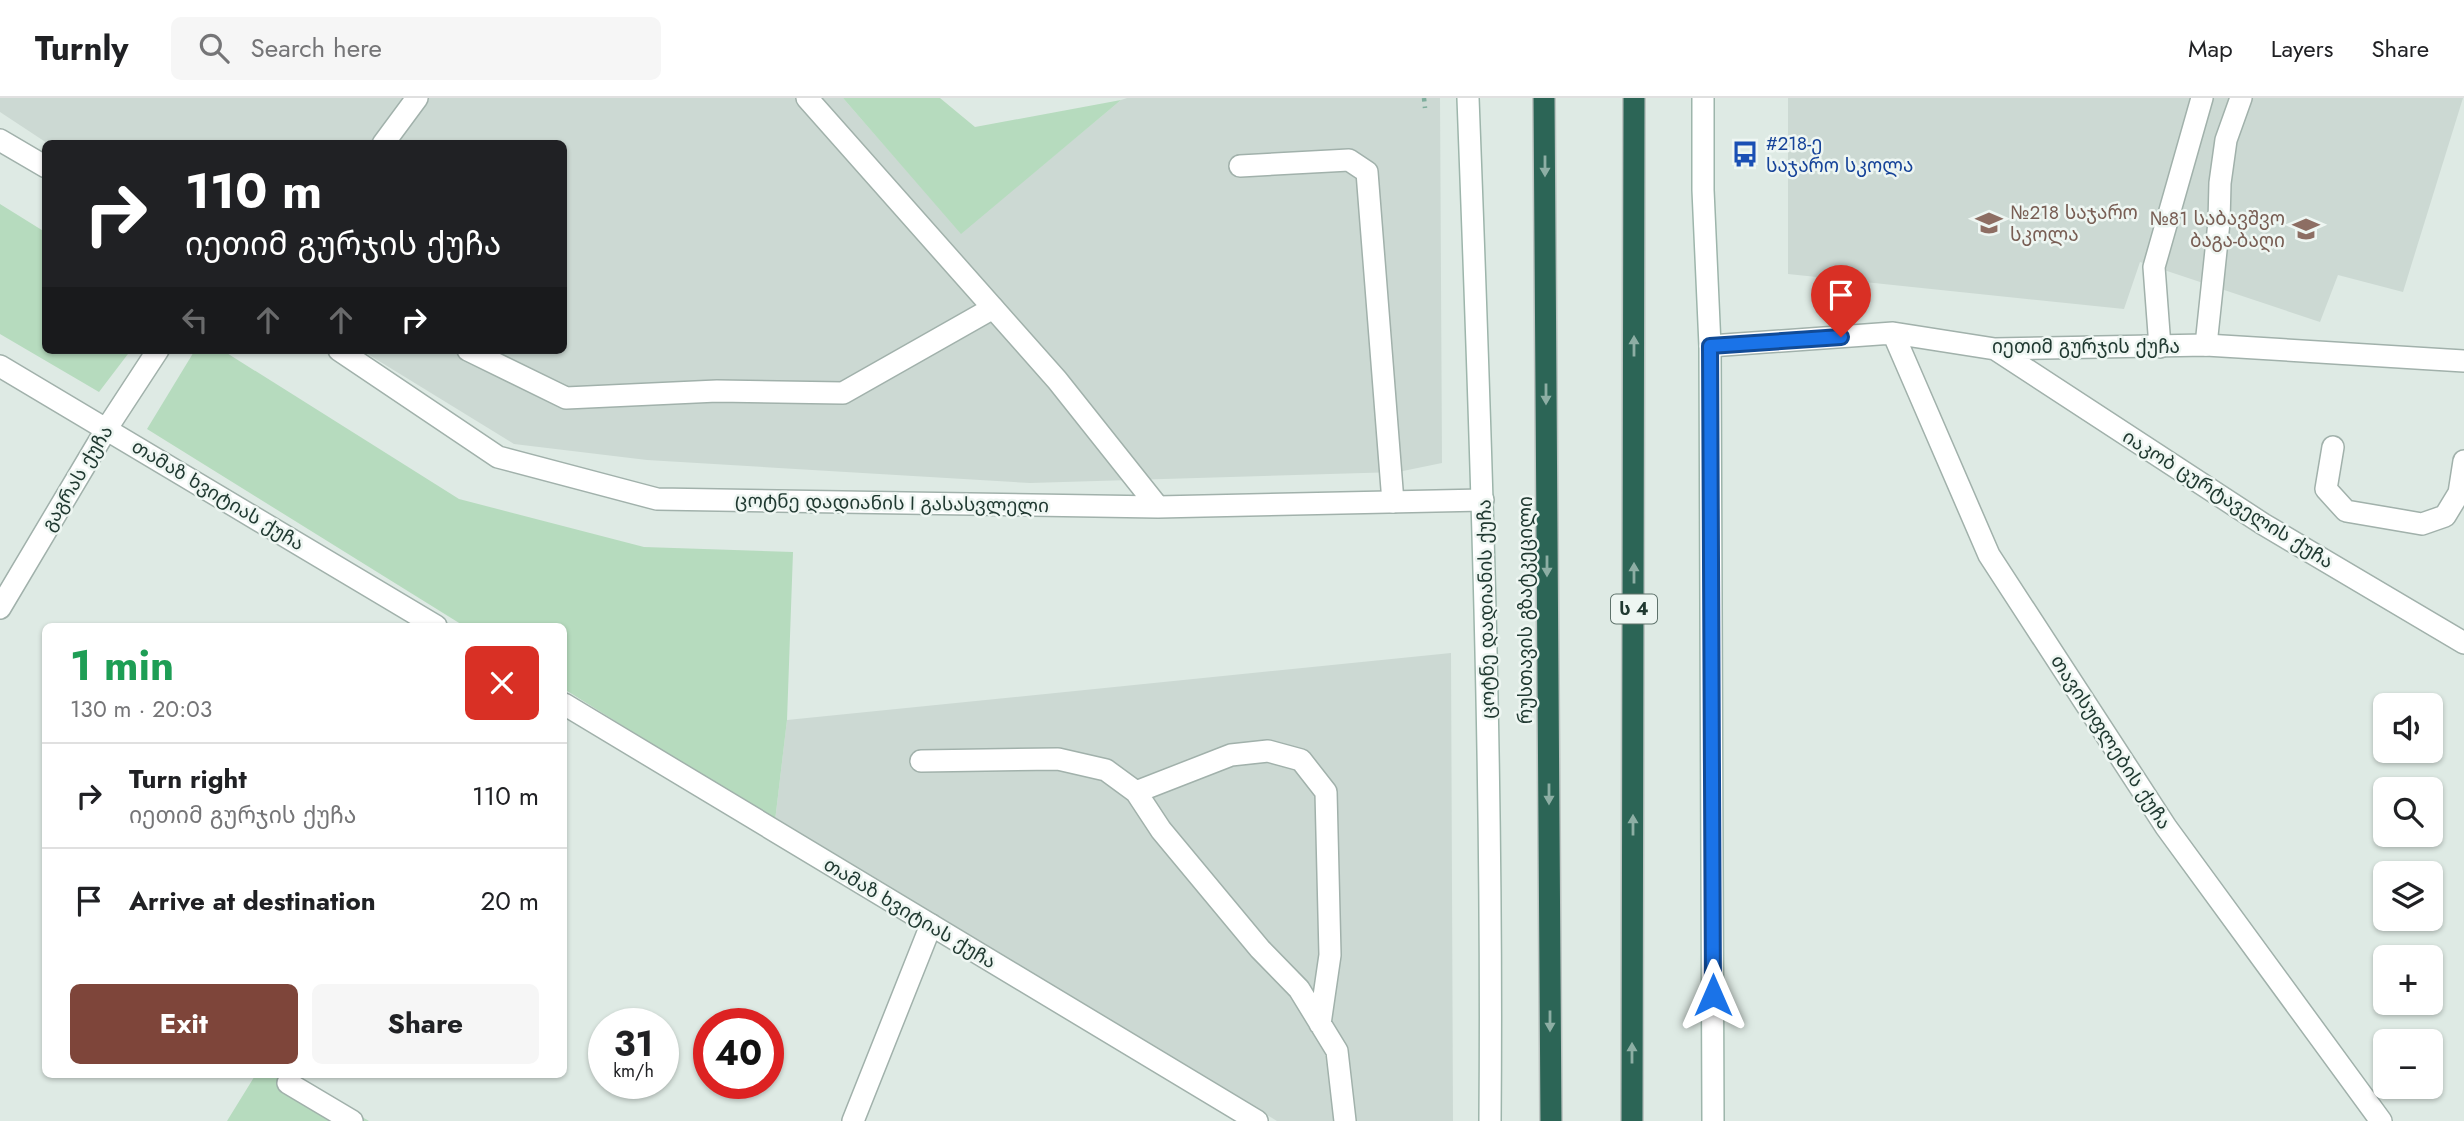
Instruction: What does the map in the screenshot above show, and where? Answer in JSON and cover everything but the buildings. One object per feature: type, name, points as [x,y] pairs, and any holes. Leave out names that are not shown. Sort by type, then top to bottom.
[{"type":"highway","name":"რუსთავის გზატკეცილი","points":[[1544,98],[1551,1121]]},
{"type":"highway","name":"ს 4","points":[[1632,1121],[1634,98]]},
{"type":"street","points":[[386,140],[416,98]]},
{"type":"street","points":[[807,98],[1057,380],[1158,507]]},
{"type":"street","name":"ცოტნე დადიანის ქუჩა","points":[[1468,98],[1483,500],[1492,914],[1490,1121]]},
{"type":"street","points":[[1703,98],[1703,190],[1710,346],[1713,1121]]},
{"type":"street","points":[[2160,347],[2154,267],[2202,98]]},
{"type":"street","points":[[2206,345],[2226,140],[2241,98]]},
{"type":"street","points":[[0,140],[42,165]]},
{"type":"street","points":[[1240,166],[1349,160],[1367,172],[1393,502]]},
{"type":"street","points":[[476,354],[566,398],[717,391],[842,393],[993,308]]},
{"type":"street","name":"იეთიმ გურჯის ქუჩა","points":[[1710,346],[1894,333],[1995,349],[2206,345],[2464,361]]},
{"type":"street","name":"თავისუფლების ქუჩა","points":[[1894,333],[1989,555],[2166,827],[2381,1121]]},
{"type":"street","name":"იაკობ ცურტაველის ქუჩა","points":[[1995,349],[2263,524],[2464,643]]},
{"type":"street","name":"გაგრას ქუჩა","points":[[0,608],[107,428],[155,354]]},
{"type":"street","name":"ცოტნე დადიანის I გასასვლელი","points":[[345,354],[498,457],[657,499],[1158,507],[1483,500]]},
{"type":"street","name":"თამაზ ხვიტიას ქუჩა","points":[[0,366],[431,623]]},
{"type":"street","points":[[2333,447],[2326,489],[2347,511],[2422,524],[2445,516],[2459,493],[2464,461]]},
{"type":"street","name":"თამაზ ხვიტიას ქუჩა","points":[[567,706],[1257,1121]]},
{"type":"street","points":[[1136,792],[1231,755],[1268,751],[1301,760],[1326,792],[1330,955],[1320,1024]]},
{"type":"street","points":[[921,761],[1058,759],[1106,770],[1136,792],[1161,830],[1260,950],[1299,989],[1337,1051],[1345,1121]]},
{"type":"street","points":[[853,1121],[931,925]]},
{"type":"street","points":[[288,1083],[352,1121]]},
{"type":"path","points":[[1424,98],[1425,108]]},
{"type":"shaded area","points":[[0,98],[843,98],[961,233],[1121,100],[1127,98],[1440,98],[1442,463],[1398,472],[1030,483],[647,460],[514,444],[368,354],[567,354],[567,140],[42,140],[0,112]]},
{"type":"shaded area","name":"№218 საჯარო სკოლა","points":[[1788,98],[2463,98],[2403,292],[2338,275],[2320,322],[2140,262],[2124,309],[1788,274]]},
{"type":"shaded area","points":[[1451,653],[1453,1121],[1277,1121],[775,821],[787,720]]},
{"type":"green space","points":[[843,98],[940,98],[975,127],[1121,100],[961,234]]},
{"type":"green space","points":[[0,204],[42,230],[42,354],[128,354],[99,392],[0,334]]},
{"type":"green space","points":[[193,354],[228,354],[459,499],[644,547],[793,552],[787,720],[775,821],[567,691],[567,623],[459,623],[147,429]]},
{"type":"green space","points":[[254,1078],[294,1078],[369,1121],[227,1121]]},
{"type":"place","name":"#218-ე საჯარო სკოლა","points":[[1745,154]]},
{"type":"place","name":"№218 საჯარო სკოლა","points":[[1989,223]]},
{"type":"place","name":"№81 საბავშვო ბაგა-ბაღი","points":[[2306,229]]},
{"type":"route","points":[[1713,995],[1710,346],[1841,337]]}]
